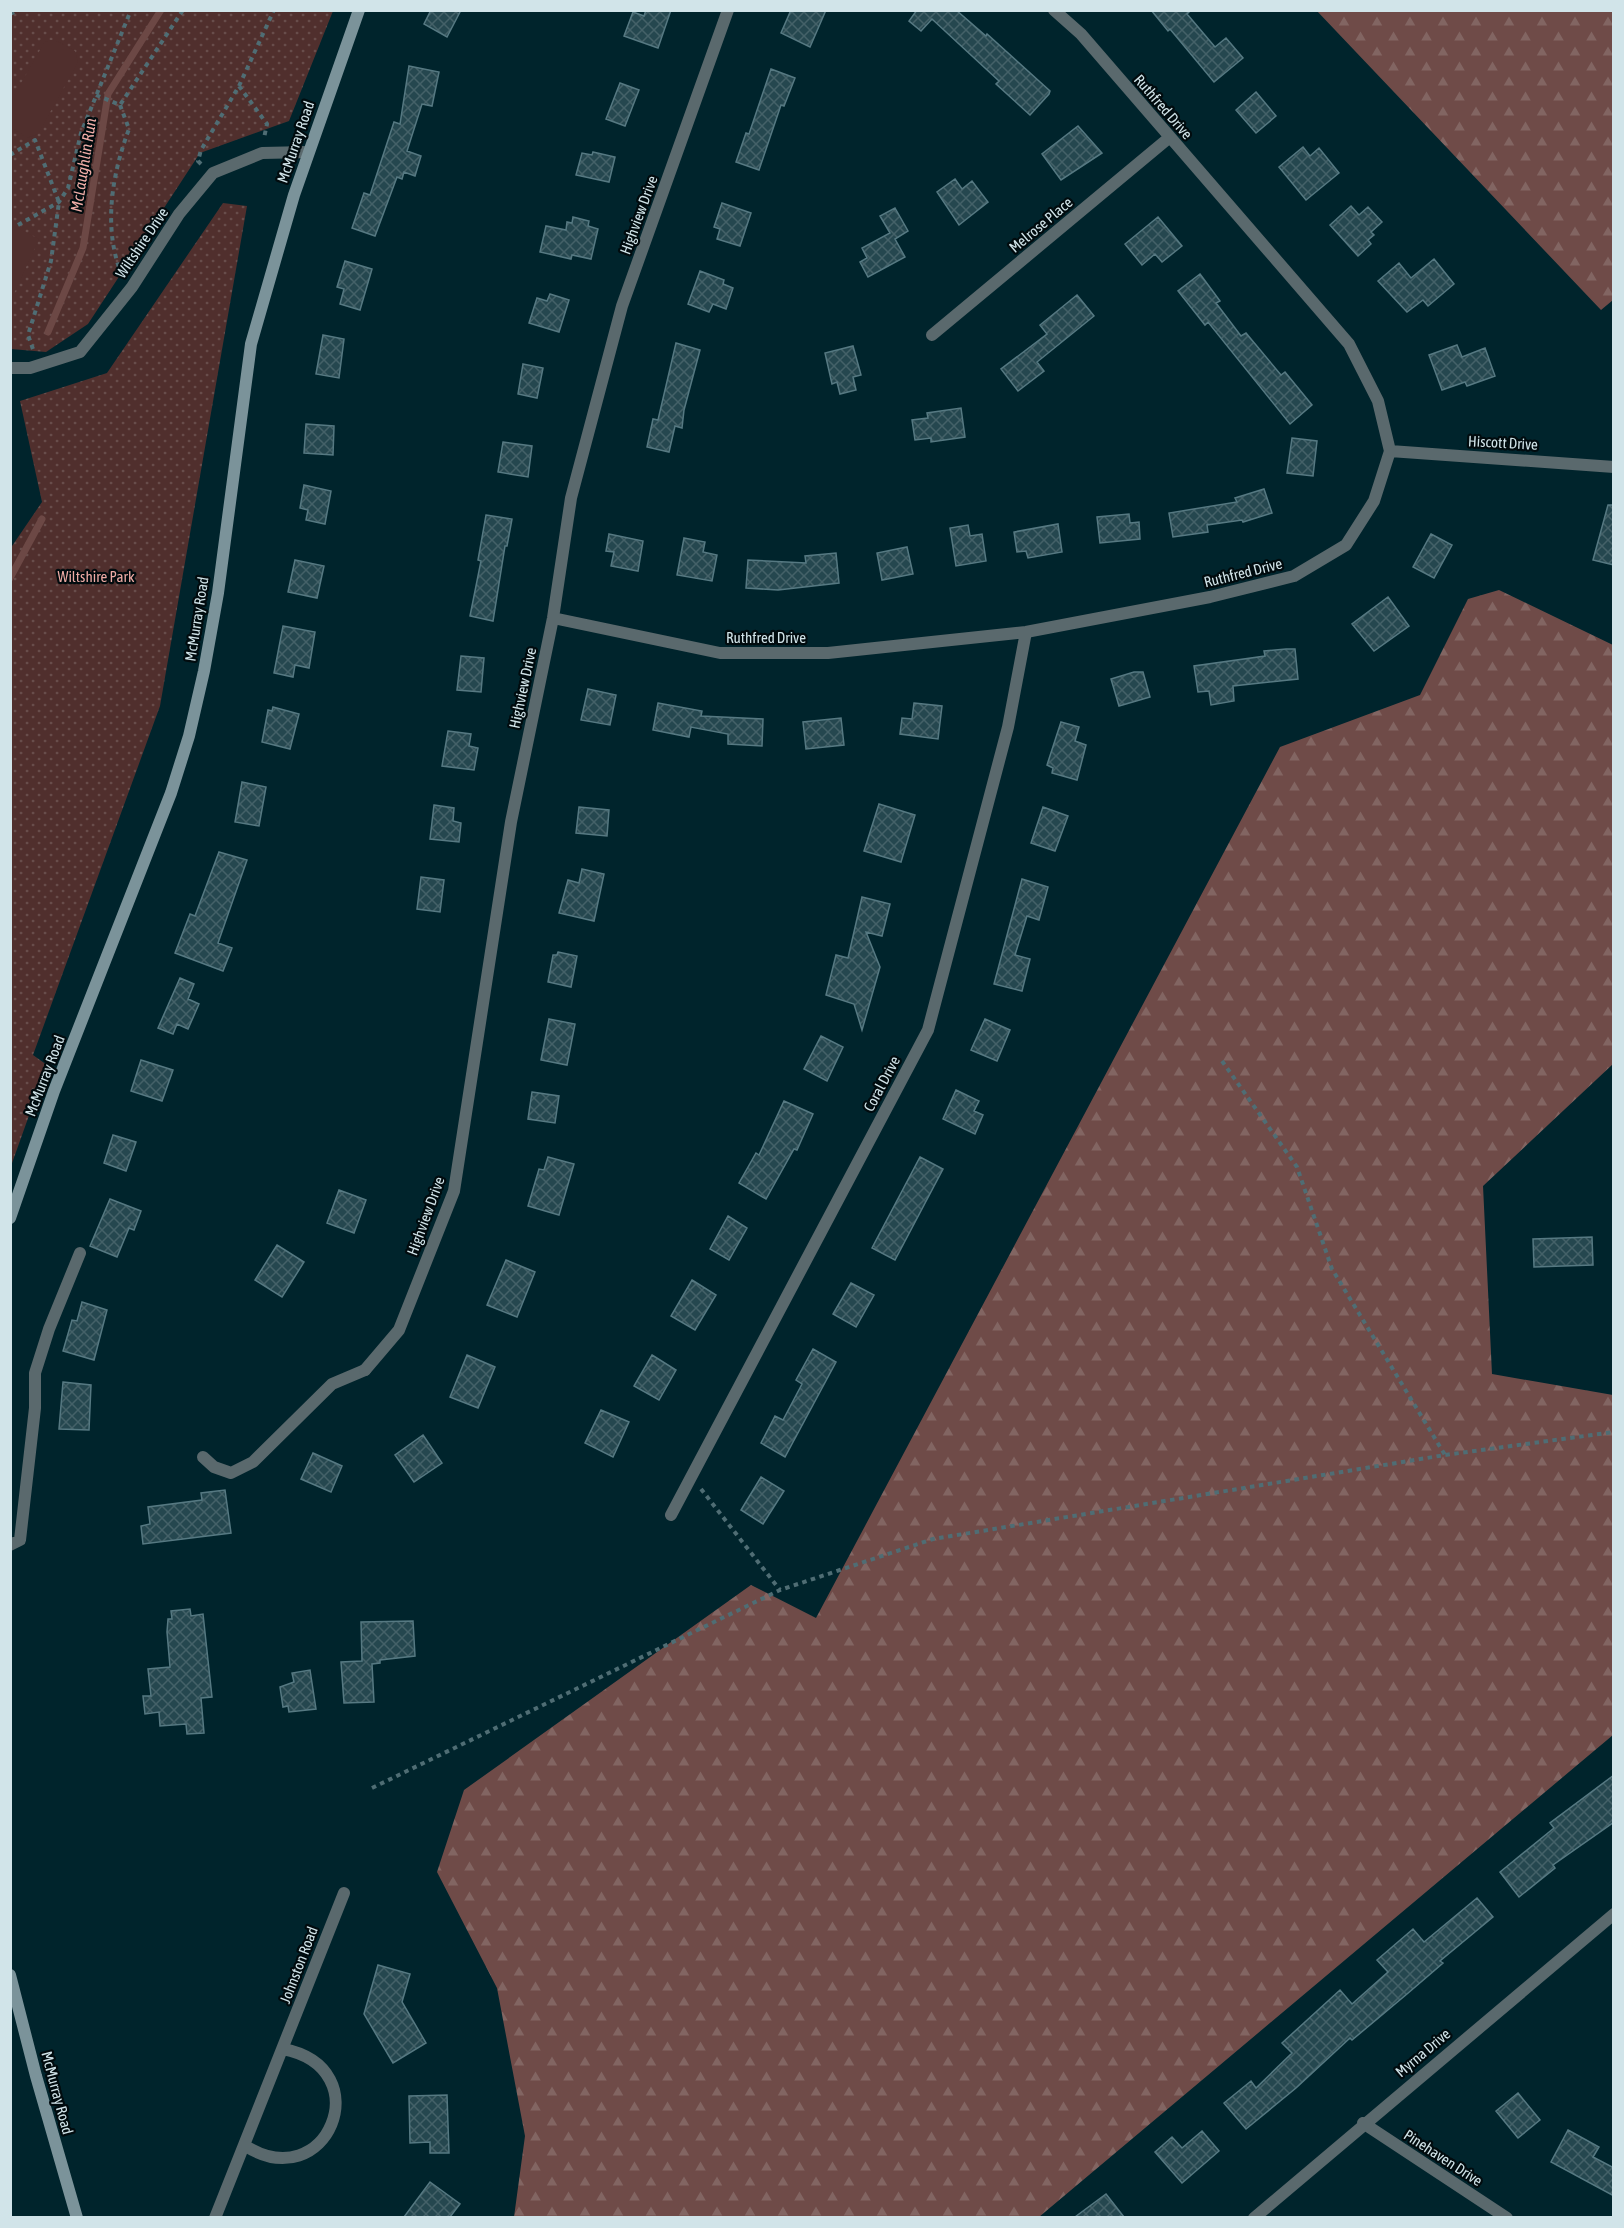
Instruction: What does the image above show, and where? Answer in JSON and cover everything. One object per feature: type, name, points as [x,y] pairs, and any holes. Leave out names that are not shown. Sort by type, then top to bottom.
[{"type":"main road","name":"McMurray Road","points":[[10,1218],[54,1091],[167,804],[189,736],[218,593],[251,344],[308,152],[359,10]]},
{"type":"main road","name":"McMurray Road","points":[[10,1975],[36,2076],[77,2217]]},
{"type":"street","name":"Highview Drive","points":[[204,1456],[214,1467],[231,1473],[253,1462],[332,1384],[365,1370],[399,1330],[454,1191],[511,822],[553,618],[571,498],[622,306],[728,10]]},
{"type":"street","name":"Ruthfred Drive","points":[[553,618],[720,653],[828,653],[1026,632],[1210,597],[1294,576],[1346,545],[1374,501],[1390,451],[1378,401],[1349,344],[1081,34],[1054,10]]},
{"type":"street","name":"Melrose Place","points":[[932,335],[1170,137]]},
{"type":"street","name":"Wiltshire Drive","points":[[10,368],[30,368],[80,352],[132,287],[179,214],[213,173],[262,153],[308,152]]},
{"type":"street","name":"Hiscott Drive","points":[[1390,451],[1614,466]]},
{"type":"street","name":"Coral Drive","points":[[671,1515],[928,1030],[1008,727],[1026,632]]},
{"type":"street","points":[[10,1545],[20,1540],[35,1408],[35,1373],[49,1329],[80,1252]]},
{"type":"street","name":"Johnston Road","points":[[215,2217],[344,1893]]},
{"type":"street","name":"Myrna Drive","points":[[1254,2217],[1614,1914]]},
{"type":"street","points":[[244,2145],[260,2156],[279,2160],[298,2157],[315,2148],[328,2134],[336,2116],[336,2096],[330,2078],[318,2063],[302,2053],[283,2049]]},
{"type":"street","name":"Pinehaven Drive","points":[[1363,2123],[1507,2217]]},
{"type":"path","points":[[11,12],[19,10]]},
{"type":"path","points":[[35,356],[28,334],[51,261],[60,202],[74,171],[81,133],[131,10]]},
{"type":"path","points":[[120,105],[183,10]]},
{"type":"path","points":[[213,173],[198,161],[199,156],[239,86],[274,10]]},
{"type":"path","points":[[239,86],[267,124]]},
{"type":"path","points":[[98,95],[120,105],[129,129],[116,164],[112,201],[113,233],[119,268],[124,281],[132,287]]},
{"type":"path","points":[[10,155],[35,140],[60,202]]},
{"type":"path","points":[[18,225],[60,202]]},
{"type":"path","points":[[1222,1061],[1297,1167],[1332,1269],[1445,1455]]},
{"type":"path","points":[[372,1788],[780,1590],[933,1539],[1445,1455],[1614,1432]]},
{"type":"path","points":[[690,1476],[780,1590]]},
{"type":"green space","points":[[10,11],[333,11],[289,121],[200,153],[88,324],[46,352],[11,349]]},
{"type":"green space","points":[[1317,11],[1613,11],[1613,300],[1601,310]]},
{"type":"green space","points":[[55,40],[75,51],[78,62],[38,134],[27,138],[11,127],[11,101],[44,43]]},
{"type":"green space","name":"Wiltshire Park","points":[[223,203],[247,206],[160,706],[33,1055],[47,1065],[11,1166],[10,549],[42,502],[20,401],[107,373]]},
{"type":"green space","points":[[11,225],[39,239],[11,300]]},
{"type":"green space","points":[[1499,590],[1613,645],[1613,1064],[1483,1186],[1492,1374],[1613,1395],[1613,1735],[1039,2217],[514,2217],[525,2136],[497,1988],[437,1872],[464,1790],[751,1585],[816,1618],[1280,747],[1420,695],[1468,599]]},
{"type":"building","points":[[431,10],[461,10],[447,37],[424,24]]},
{"type":"building","points":[[646,10],[671,10],[658,48],[624,36],[633,12],[644,16]]},
{"type":"building","points":[[791,10],[826,10],[810,47],[781,33]]},
{"type":"building","points":[[917,10],[956,10],[986,36],[987,34],[1050,91],[1049,94],[1030,115],[996,84],[999,81],[932,19],[921,31],[909,21]]},
{"type":"building","points":[[1151,10],[1191,10],[1187,14],[1215,47],[1226,38],[1243,58],[1214,82]]},
{"type":"building","points":[[409,66],[439,72],[432,106],[422,104],[407,151],[421,156],[415,176],[404,172],[402,179],[397,177],[375,236],[352,228],[364,193],[370,195],[394,122],[400,124]]},
{"type":"building","points":[[771,69],[795,78],[784,106],[781,105],[759,170],[736,162],[746,133],[749,134]]},
{"type":"building","points":[[620,83],[639,90],[625,126],[606,119]]},
{"type":"building","points":[[1256,92],[1276,116],[1256,133],[1236,110]]},
{"type":"building","points":[[1078,126],[1102,153],[1061,180],[1042,154]]},
{"type":"building","points":[[1303,147],[1310,156],[1319,148],[1339,173],[1306,200],[1279,167]]},
{"type":"building","points":[[593,152],[615,157],[609,182],[576,175],[582,153],[592,155]]},
{"type":"building","points":[[955,179],[962,189],[972,181],[988,202],[959,225],[937,192]]},
{"type":"building","points":[[722,203],[751,213],[740,246],[717,239],[720,229],[714,227]]},
{"type":"building","points":[[1351,206],[1359,215],[1368,207],[1382,222],[1371,232],[1374,235],[1368,240],[1371,244],[1358,256],[1330,225]]},
{"type":"building","points":[[895,208],[908,231],[895,239],[905,257],[868,277],[860,262],[867,258],[862,248],[890,233],[880,216]]},
{"type":"building","points":[[573,217],[589,221],[588,226],[598,229],[591,259],[572,255],[571,259],[540,252],[546,226],[566,230],[567,222],[572,223]]},
{"type":"building","points":[[1158,217],[1182,246],[1162,262],[1155,254],[1142,265],[1125,244]]},
{"type":"building","points":[[1434,259],[1454,284],[1428,306],[1423,300],[1407,312],[1378,281],[1399,263],[1411,278]]},
{"type":"building","points":[[345,261],[372,269],[360,310],[340,304],[344,289],[337,287]]},
{"type":"building","points":[[700,271],[724,280],[723,284],[733,288],[726,309],[713,304],[709,312],[688,304]]},
{"type":"building","points":[[1200,274],[1220,301],[1216,303],[1241,336],[1246,333],[1281,375],[1285,372],[1312,405],[1290,424],[1208,322],[1205,325],[1178,291]]},
{"type":"building","points":[[550,294],[569,300],[559,332],[529,323],[537,298],[547,301]]},
{"type":"building","points":[[1077,295],[1094,316],[1037,362],[1044,371],[1018,391],[1001,369],[1047,334],[1040,325]]},
{"type":"building","points":[[323,335],[344,339],[339,378],[316,374]]},
{"type":"building","points":[[676,343],[700,350],[684,410],[682,428],[675,426],[669,452],[647,447],[653,419],[658,420]]},
{"type":"building","points":[[1457,345],[1462,357],[1485,348],[1495,376],[1467,386],[1465,382],[1442,390],[1429,355]]},
{"type":"building","points":[[853,346],[861,375],[853,377],[856,390],[840,394],[837,382],[832,384],[825,353]]},
{"type":"building","points":[[523,364],[543,368],[537,398],[518,394]]},
{"type":"building","points":[[961,408],[965,437],[931,442],[931,438],[915,440],[912,420],[928,418],[927,413]]},
{"type":"building","points":[[306,424],[334,426],[333,455],[304,453]]},
{"type":"building","points":[[1292,438],[1317,441],[1313,476],[1287,473]]},
{"type":"building","points":[[503,442],[532,446],[528,477],[498,472]]},
{"type":"building","points":[[304,485],[331,491],[325,524],[306,520],[308,510],[300,508]]},
{"type":"building","points":[[1264,489],[1272,513],[1243,522],[1242,520],[1207,525],[1208,532],[1173,537],[1169,513],[1237,502],[1235,498]]},
{"type":"building","points":[[1608,505],[1614,505],[1614,565],[1593,560]]},
{"type":"building","points":[[1129,514],[1130,523],[1139,522],[1140,539],[1100,543],[1097,517]]},
{"type":"building","points":[[486,515],[512,519],[507,546],[505,546],[493,621],[470,616],[481,561],[478,560]]},
{"type":"building","points":[[1058,524],[1062,552],[1028,558],[1026,551],[1017,552],[1014,532]]},
{"type":"building","points":[[968,525],[970,536],[982,534],[986,561],[956,566],[950,528]]},
{"type":"building","points":[[609,534],[643,541],[638,571],[611,566],[614,552],[606,551]]},
{"type":"building","points":[[1431,534],[1452,545],[1434,578],[1413,567]]},
{"type":"building","points":[[684,538],[705,542],[703,552],[717,555],[712,581],[677,575]]},
{"type":"building","points":[[907,547],[913,574],[882,580],[877,553]]},
{"type":"building","points":[[836,553],[839,583],[778,590],[746,588],[748,560],[806,563],[805,556]]},
{"type":"building","points":[[295,560],[324,566],[317,598],[288,592]]},
{"type":"building","points":[[1388,597],[1409,626],[1374,651],[1352,624]]},
{"type":"building","points":[[283,626],[315,632],[309,668],[295,665],[293,677],[274,673]]},
{"type":"building","points":[[1295,649],[1298,679],[1233,686],[1234,701],[1211,705],[1209,691],[1198,692],[1194,666],[1265,656],[1264,651]]},
{"type":"building","points":[[461,656],[484,658],[481,692],[457,690]]},
{"type":"building","points":[[1134,672],[1143,672],[1150,697],[1119,706],[1111,679]]},
{"type":"building","points":[[588,689],[616,695],[610,725],[581,720]]},
{"type":"building","points":[[658,703],[702,711],[701,716],[763,719],[762,746],[728,744],[728,734],[691,727],[689,737],[653,730]]},
{"type":"building","points":[[914,703],[942,706],[938,739],[900,734],[902,718],[912,719]]},
{"type":"building","points":[[273,707],[299,714],[290,749],[262,742],[268,710],[272,711]]},
{"type":"building","points":[[841,718],[844,745],[806,749],[803,722]]},
{"type":"building","points":[[1061,722],[1079,727],[1075,741],[1086,745],[1077,780],[1052,773],[1053,768],[1047,765]]},
{"type":"building","points":[[448,731],[471,734],[469,746],[478,748],[474,770],[442,766]]},
{"type":"building","points":[[242,782],[266,787],[259,826],[235,822]]},
{"type":"building","points":[[879,804],[915,815],[901,862],[864,851]]},
{"type":"building","points":[[434,805],[454,808],[453,821],[461,823],[459,842],[430,839]]},
{"type":"building","points":[[579,807],[609,810],[607,836],[576,833]]},
{"type":"building","points":[[1043,807],[1068,816],[1055,851],[1031,843]]},
{"type":"building","points":[[219,852],[247,860],[218,943],[232,948],[223,971],[175,953],[190,914],[195,916]]},
{"type":"building","points":[[582,869],[604,874],[594,921],[559,913],[568,880],[579,883]]},
{"type":"building","points":[[421,877],[444,880],[440,912],[417,909]]},
{"type":"building","points":[[1022,879],[1048,887],[1039,920],[1027,916],[1015,955],[1030,959],[1022,991],[994,984]]},
{"type":"building","points":[[862,897],[890,904],[882,936],[866,932],[880,967],[862,1030],[854,1004],[826,995],[836,955],[848,958]]},
{"type":"building","points":[[558,952],[577,956],[571,987],[548,982],[553,955],[557,955]]},
{"type":"building","points":[[180,978],[194,984],[188,999],[199,1004],[188,1029],[177,1024],[173,1034],[158,1028]]},
{"type":"building","points":[[549,1019],[575,1024],[567,1065],[541,1060]]},
{"type":"building","points":[[985,1019],[1010,1030],[997,1061],[971,1050]]},
{"type":"building","points":[[821,1036],[843,1047],[827,1081],[804,1069]]},
{"type":"building","points":[[141,1060],[173,1070],[162,1101],[131,1091]]},
{"type":"building","points":[[956,1090],[979,1101],[974,1111],[983,1115],[975,1134],[943,1119]]},
{"type":"building","points":[[532,1092],[559,1096],[555,1123],[528,1119]]},
{"type":"building","points":[[784,1101],[813,1114],[797,1150],[794,1149],[766,1199],[739,1183],[756,1153],[759,1155]]},
{"type":"building","points":[[113,1135],[136,1142],[126,1171],[104,1163]]},
{"type":"building","points":[[548,1157],[574,1164],[559,1215],[528,1206],[539,1169],[544,1170]]},
{"type":"building","points":[[920,1157],[943,1169],[895,1260],[872,1248]]},
{"type":"building","points":[[339,1190],[366,1200],[354,1233],[327,1223]]},
{"type":"building","points":[[110,1199],[141,1211],[134,1230],[129,1228],[117,1257],[90,1246]]},
{"type":"building","points":[[728,1216],[747,1228],[729,1260],[710,1249]]},
{"type":"building","points":[[1592,1237],[1593,1265],[1534,1267],[1533,1239]]},
{"type":"building","points":[[277,1245],[304,1262],[282,1297],[255,1280]]},
{"type":"building","points":[[506,1260],[535,1272],[517,1317],[487,1305]]},
{"type":"building","points":[[692,1280],[716,1295],[695,1330],[671,1316]]},
{"type":"building","points":[[851,1283],[874,1295],[856,1327],[833,1314]]},
{"type":"building","points":[[82,1302],[107,1310],[94,1360],[63,1351],[72,1320],[77,1321]]},
{"type":"building","points":[[813,1349],[836,1362],[785,1457],[761,1443],[775,1416],[783,1420],[802,1384],[796,1380]]},
{"type":"building","points":[[467,1355],[495,1367],[478,1408],[450,1397]]},
{"type":"building","points":[[652,1355],[676,1370],[659,1400],[634,1386]]},
{"type":"building","points":[[63,1382],[91,1385],[89,1430],[59,1429]]},
{"type":"building","points":[[601,1410],[629,1422],[613,1457],[585,1443]]},
{"type":"building","points":[[423,1435],[442,1463],[414,1482],[395,1455]]},
{"type":"building","points":[[313,1453],[342,1466],[331,1492],[301,1479]]},
{"type":"building","points":[[761,1477],[784,1491],[763,1524],[741,1510]]},
{"type":"building","points":[[225,1490],[231,1533],[143,1544],[141,1526],[150,1524],[148,1507],[202,1500],[201,1493]]},
{"type":"building","points":[[190,1609],[191,1616],[203,1614],[212,1697],[201,1698],[204,1733],[187,1734],[186,1724],[160,1726],[159,1712],[145,1714],[143,1696],[151,1696],[148,1669],[170,1667],[167,1632],[168,1619],[172,1619],[171,1611]]},
{"type":"building","points":[[413,1621],[415,1656],[380,1660],[380,1663],[372,1664],[374,1702],[344,1703],[341,1662],[362,1661],[361,1622]]},
{"type":"building","points":[[310,1670],[316,1709],[289,1712],[288,1706],[283,1707],[280,1687],[294,1682],[292,1673]]},
{"type":"building","points":[[1614,1775],[1614,1822],[1553,1865],[1555,1868],[1519,1897],[1500,1872],[1554,1828],[1550,1823]]},
{"type":"building","points":[[1477,1898],[1493,1917],[1440,1961],[1443,1963],[1407,1994],[1352,2040],[1350,2038],[1296,2088],[1246,2129],[1224,2103],[1251,2081],[1256,2088],[1292,2053],[1282,2043],[1340,1990],[1352,2004],[1388,1972],[1377,1960],[1413,1929],[1424,1942]]},
{"type":"building","points":[[378,1965],[410,1974],[402,2002],[426,2043],[393,2063],[364,2014]]},
{"type":"building","points":[[1518,2093],[1540,2120],[1518,2138],[1496,2111]]},
{"type":"building","points":[[447,2095],[449,2153],[430,2153],[430,2142],[410,2143],[409,2096]]},
{"type":"building","points":[[1568,2130],[1599,2147],[1593,2157],[1614,2168],[1614,2196],[1551,2162]]},
{"type":"building","points":[[1202,2131],[1219,2151],[1182,2183],[1155,2152],[1172,2137],[1182,2148]]},
{"type":"building","points":[[430,2182],[460,2204],[450,2217],[404,2217]]},
{"type":"building","points":[[1106,2194],[1124,2217],[1075,2217]]},
{"type":"waterway","name":"McLaughlin Run","points":[[48,332],[83,248],[108,94],[161,10]]},
{"type":"waterway","name":"McLaughlin Run","points":[[10,578],[42,519]]}]
